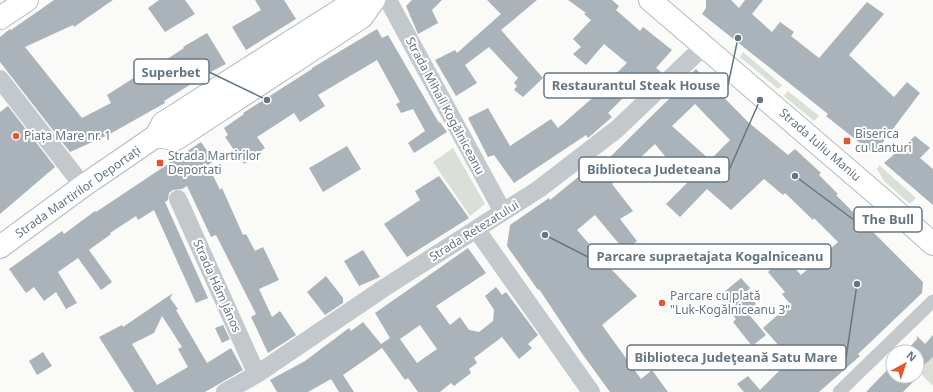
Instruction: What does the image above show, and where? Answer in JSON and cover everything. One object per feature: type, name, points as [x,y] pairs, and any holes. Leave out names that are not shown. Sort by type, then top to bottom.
[{"type":"main road","points":[[0,18],[27,0]]},
{"type":"main road","name":"Strada Martirilor Deportați","points":[[0,247],[83,186],[156,136],[163,123],[350,4],[365,0]]},
{"type":"main road","points":[[156,136],[176,139],[362,17],[374,0]]},
{"type":"main road","name":"Strada Iuliu Maniu","points":[[650,0],[933,244]]},
{"type":"street","name":"Strada Mihail Kogălniceanu","points":[[388,0],[503,212]]},
{"type":"street","name":"Strada Retezatului","points":[[225,392],[253,382],[384,288],[539,189],[617,129],[704,46]]},
{"type":"street","points":[[0,79],[83,186]]},
{"type":"street","name":"Strada Hám János","points":[[178,198],[254,368],[253,382]]},
{"type":"street","points":[[476,229],[591,392]]},
{"type":"street","points":[[840,392],[933,301]]},
{"type":"shaded area","points":[[743,52],[782,85],[778,89],[740,57]]},
{"type":"shaded area","points":[[788,91],[819,116],[814,121],[784,96]]},
{"type":"shaded area","points":[[453,148],[485,204],[470,216],[433,162]]},
{"type":"shaded area","points":[[879,165],[916,198],[910,204],[884,181],[877,169]]},
{"type":"shaded area","points":[[933,357],[933,386],[925,378],[925,364]]},
{"type":"building","points":[[54,0],[113,0],[74,27],[73,25],[25,47],[82,118],[111,103],[107,95],[143,72],[144,74],[184,48],[183,47],[207,33],[226,64],[195,80],[196,81],[164,101],[165,103],[108,135],[70,152],[0,62],[0,37]]},
{"type":"building","points":[[159,0],[185,0],[195,14],[165,32],[148,8]]},
{"type":"building","points":[[255,0],[284,0],[296,19],[246,50],[232,27],[261,10]]},
{"type":"building","points":[[412,0],[442,0],[432,10],[438,23],[418,34],[406,6]]},
{"type":"building","points":[[487,0],[537,0],[501,30],[543,78],[523,97],[514,90],[517,86],[514,83],[518,78],[489,47],[465,65],[477,83],[456,96],[435,60],[455,50],[457,53],[501,14]]},
{"type":"building","points":[[568,0],[612,0],[619,6],[616,10],[640,31],[643,27],[672,50],[656,68],[661,72],[649,84],[642,79],[608,113],[612,117],[588,138],[586,135],[514,183],[494,155],[488,157],[468,118],[488,108],[510,146],[551,119],[558,128],[597,94],[596,93],[627,63],[604,44],[586,65],[573,54],[581,47],[573,39],[591,20],[584,14],[586,13]]},
{"type":"building","points":[[706,0],[731,0],[739,8],[745,0],[763,0],[752,14],[772,32],[780,22],[794,32],[791,36],[819,58],[867,2],[884,14],[849,55],[894,97],[907,82],[920,93],[874,154],[826,116],[828,114],[702,14],[706,8]]},
{"type":"building","points":[[377,29],[382,38],[388,35],[439,123],[440,122],[447,132],[414,153],[408,143],[425,131],[413,109],[401,113],[396,104],[400,102],[377,60],[318,95],[325,106],[300,122],[294,113],[257,137],[265,148],[244,164],[225,137],[228,135],[224,128],[244,114],[243,113],[312,68]]},
{"type":"building","points":[[696,69],[748,122],[788,155],[795,149],[821,173],[819,175],[838,194],[836,195],[923,282],[922,293],[858,354],[860,356],[819,392],[744,392],[737,384],[748,376],[760,390],[791,359],[763,328],[790,304],[782,294],[785,292],[768,272],[784,256],[801,275],[838,242],[814,218],[813,220],[785,193],[783,195],[764,179],[731,210],[707,189],[680,217],[666,204],[687,183],[655,144],[612,184],[633,211],[620,219],[637,241],[625,251],[595,215],[577,230],[591,246],[590,247],[637,296],[602,325],[641,379],[652,370],[668,392],[610,392],[583,355],[539,289],[538,290],[507,246],[510,225],[549,198],[550,200],[604,156],[608,159],[671,97],[668,94]],"holes":[[[695,104],[730,140],[710,160],[672,126]]]},
{"type":"building","name":"Piața Mare nr. 1","points":[[8,106],[55,167],[0,214],[0,112]]},
{"type":"building","points":[[915,136],[930,148],[920,158],[933,169],[933,205],[884,163]]},
{"type":"building","points":[[201,142],[214,161],[208,165],[220,190],[222,188],[243,235],[246,234],[255,251],[263,247],[279,280],[259,289],[272,317],[280,311],[296,335],[268,353],[251,317],[256,314],[216,235],[211,237],[187,186],[182,189],[173,190],[169,193],[168,200],[165,202],[208,298],[196,303],[154,210],[138,220],[136,216],[110,233],[111,234],[89,250],[112,282],[101,290],[78,258],[58,272],[77,303],[66,309],[56,292],[44,301],[34,287],[26,293],[9,269],[62,231],[64,234],[95,211],[96,212]]},
{"type":"building","points":[[347,146],[361,169],[323,192],[309,168]]},
{"type":"building","points":[[439,176],[469,218],[407,257],[384,224],[420,200],[415,191]]},
{"type":"building","points":[[468,248],[486,273],[436,306],[450,325],[460,317],[469,330],[479,332],[493,321],[494,310],[485,296],[496,287],[502,295],[506,292],[538,335],[528,344],[532,348],[519,359],[502,337],[474,358],[477,363],[469,369],[471,373],[454,386],[451,383],[440,392],[418,392],[408,378],[405,380],[382,348],[343,375],[354,392],[339,392],[331,379],[308,392],[277,392],[270,380],[305,361],[349,328],[351,331],[363,322],[381,344],[390,338],[375,313]],"holes":[[[420,325],[437,349],[417,363],[400,339]]]},
{"type":"building","points":[[363,250],[380,277],[359,286],[344,261]]},
{"type":"building","points":[[326,276],[343,298],[343,303],[325,315],[307,292]]},
{"type":"building","points":[[741,278],[750,288],[746,292],[756,304],[746,311],[766,335],[752,346],[733,322],[736,319],[718,297]]},
{"type":"building","points":[[173,293],[170,298],[178,309],[176,310],[207,363],[231,348],[243,370],[205,392],[134,392],[99,337],[122,325],[123,327]],"holes":[[[162,316],[182,347],[178,349],[188,367],[157,385],[132,344],[154,333]]]},
{"type":"building","points":[[223,325],[230,339],[222,343],[215,328]]},
{"type":"building","points":[[933,335],[933,357],[925,364],[925,344]]},
{"type":"building","points":[[917,336],[925,344],[912,344],[917,339]]},
{"type":"building","points":[[43,352],[52,366],[37,375],[29,361]]},
{"type":"building","points":[[885,372],[885,384],[911,384],[903,392],[866,392]]},
{"type":"place","name":"Restaurantul Steak House","points":[[738,38]]},
{"type":"place","name":"Superbet","points":[[267,100]]},
{"type":"place","name":"Biblioteca Judeteana","points":[[760,100]]},
{"type":"place","name":"Piața Mare nr. 1","points":[[16,136]]},
{"type":"place","name":"Biserica cu Lanturi","points":[[847,141]]},
{"type":"place","name":"Strada Martirilor Deportati","points":[[160,163]]},
{"type":"place","name":"The Bull","points":[[795,176]]},
{"type":"place","name":"Parcare supraetajata Kogalniceanu","points":[[545,235]]},
{"type":"place","name":"Biblioteca Judeţeană Satu Mare","points":[[857,284]]},
{"type":"place","name":"Parcare cu plată \"Luk-Kogălniceanu 3\"","points":[[662,303]]}]
